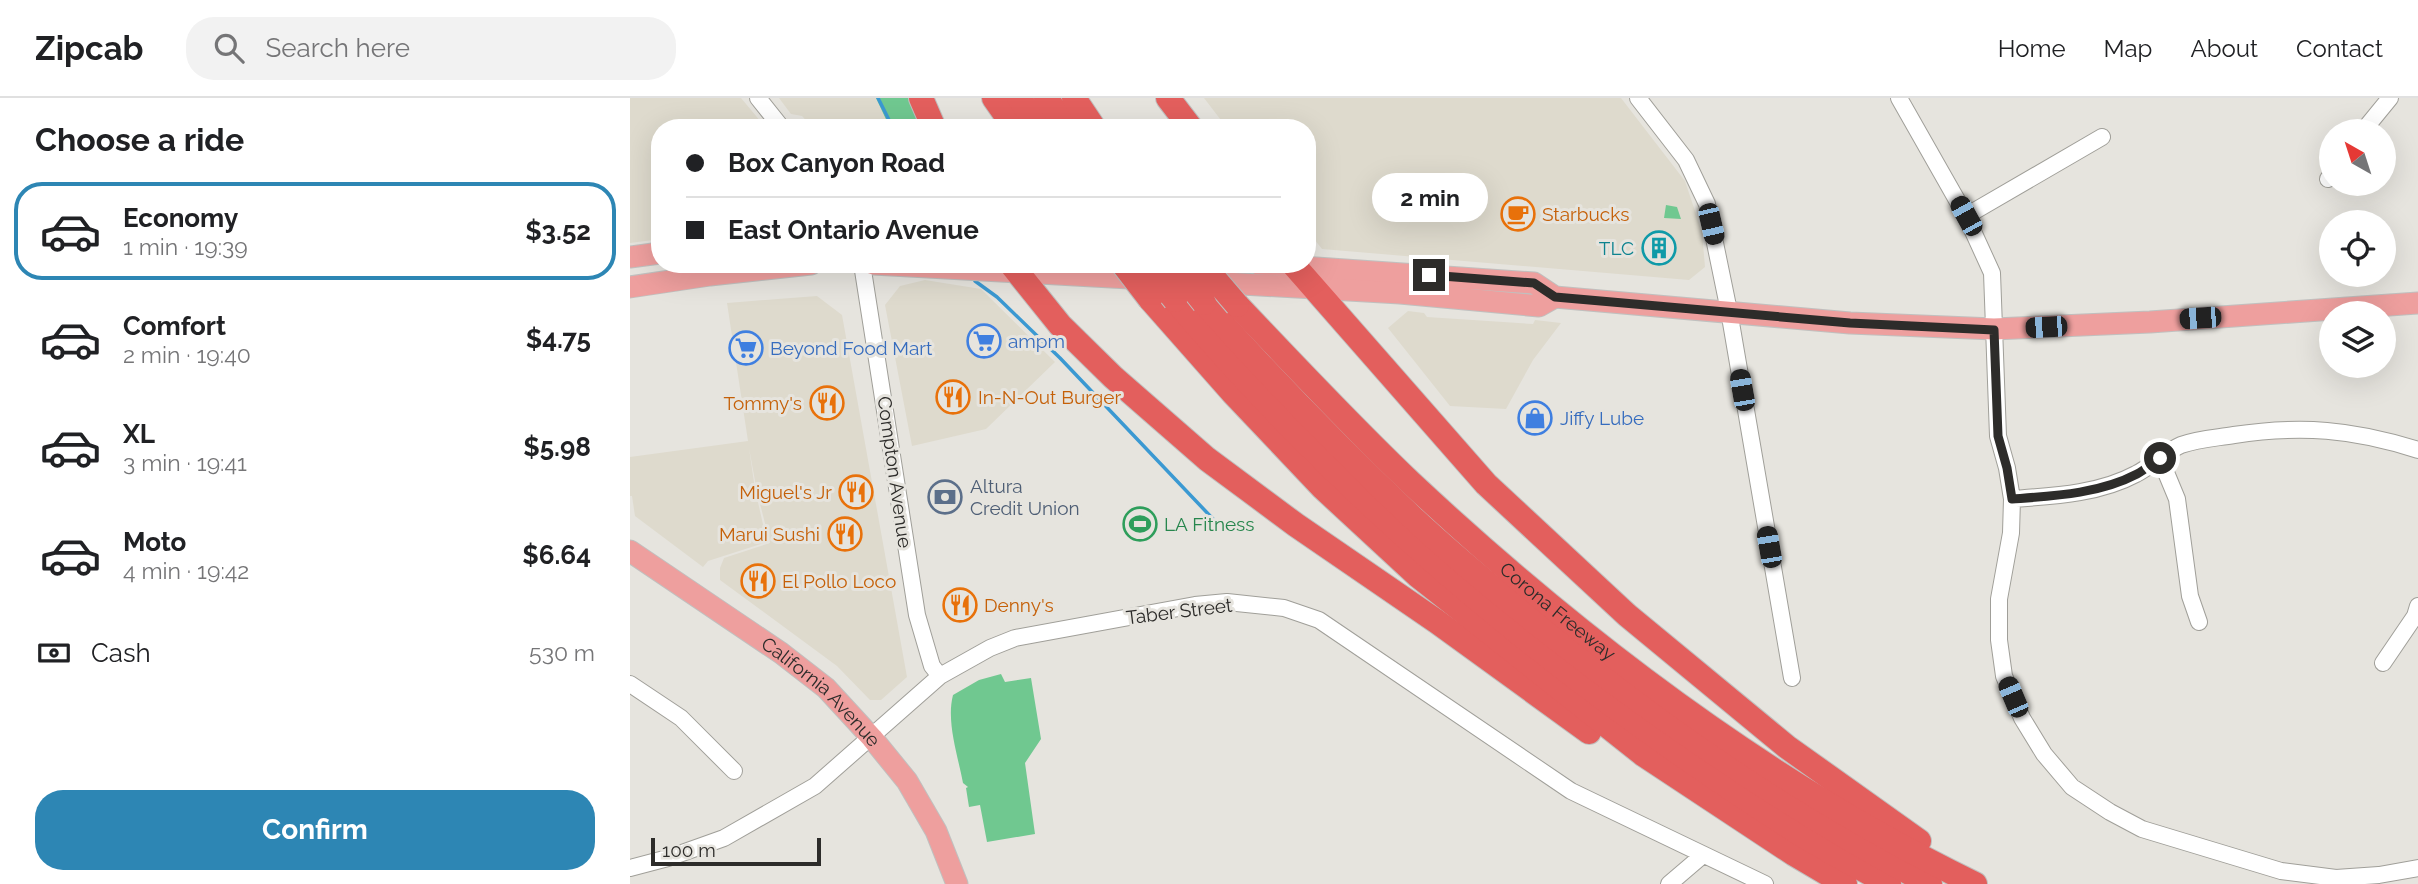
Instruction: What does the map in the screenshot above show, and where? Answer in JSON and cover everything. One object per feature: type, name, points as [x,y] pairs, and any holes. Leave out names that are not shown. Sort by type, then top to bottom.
[{"type":"highway","points":[[920,98],[930,119]]},
{"type":"highway","points":[[994,98],[1009,119]]},
{"type":"highway","points":[[1019,98],[1034,119]]},
{"type":"highway","points":[[1046,98],[1061,119]]},
{"type":"highway","points":[[1074,98],[1088,119]]},
{"type":"highway","points":[[1168,98],[1184,119]]},
{"type":"highway","points":[[1017,273],[1060,325],[1113,377],[1207,459],[1592,734],[1644,755]]},
{"type":"highway","points":[[1130,273],[1233,393],[1323,488],[1417,575],[1644,755],[1845,884]]},
{"type":"highway","points":[[1153,273],[1251,387],[1336,474],[1413,545],[1532,645],[1667,745],[1799,833],[1889,884]]},
{"type":"highway","points":[[1180,273],[1269,375],[1415,520],[1547,631],[1653,711],[1750,778],[1862,848],[1932,874]]},
{"type":"highway","name":"Corona Freeway","points":[[1210,273],[1328,401],[1410,482],[1547,604],[1661,691],[1769,767],[1905,849],[1932,874],[1975,884]]},
{"type":"highway","points":[[1301,273],[1486,484],[1627,615],[1787,747],[1918,841],[1932,874]]},
{"type":"main road","points":[[630,257],[651,254]]},
{"type":"main road","points":[[1316,267],[1534,283],[1555,297],[1850,323],[1994,330],[2418,303]]},
{"type":"main road","points":[[630,287],[671,273]]},
{"type":"main road","points":[[1095,273],[1539,306],[1555,297]]},
{"type":"main road","points":[[1430,296],[1473,291],[1482,278]]},
{"type":"main road","name":"California Avenue","points":[[630,551],[826,688],[872,737],[907,781],[930,821],[957,884]]},
{"type":"street","points":[[758,98],[775,119]]},
{"type":"street","points":[[1638,98],[1686,160],[1707,204],[1729,311],[1792,678]]},
{"type":"street","points":[[1899,98],[1966,216],[1992,273],[1998,436],[2012,499],[2011,533],[1999,599],[1998,640],[2004,676],[2022,718],[2038,745],[2072,787],[2142,829],[2281,871],[2336,878],[2379,875],[2418,868]]},
{"type":"street","points":[[2373,119],[2390,98]]},
{"type":"street","points":[[1966,216],[2102,137]]},
{"type":"street","name":"Compton Avenue","points":[[863,273],[917,615],[932,666],[940,676]]},
{"type":"street","points":[[2012,499],[2066,495],[2107,485],[2137,474],[2180,446],[2205,439],[2259,432],[2318,429],[2386,440],[2418,450]]},
{"type":"street","points":[[2160,458],[2177,499],[2190,596],[2199,622]]},
{"type":"street","name":"Taber Street","points":[[630,868],[668,858],[735,831],[815,786],[940,676],[990,648],[1033,634],[1227,603],[1284,608],[1319,620],[1571,791],[1765,884]]},
{"type":"street","points":[[2383,663],[2415,616],[2418,606]]},
{"type":"street","points":[[630,684],[681,718],[734,771]]},
{"type":"street","points":[[1669,884],[1703,855]]},
{"type":"shaded area","points":[[630,98],[741,98],[758,119],[651,119],[651,240],[630,243]]},
{"type":"shaded area","points":[[779,98],[876,98],[886,119],[805,119],[791,114]]},
{"type":"shaded area","points":[[1204,98],[1621,98],[1685,181],[1702,232],[1705,267],[1689,280],[1322,249],[1316,241],[1316,119],[1220,119]]},
{"type":"shaded area","points":[[925,280],[981,289],[1055,362],[986,429],[912,446],[885,305],[900,286]]},
{"type":"shaded area","points":[[817,296],[842,315],[907,677],[881,700],[870,700],[837,666],[720,580],[720,568],[724,558],[770,543],[749,448],[755,489],[767,542],[708,561],[703,567],[635,516],[630,496],[630,457],[748,441],[727,303]]},
{"type":"shaded area","points":[[1408,311],[1424,313],[1427,317],[1533,324],[1535,320],[1561,323],[1533,360],[1506,409],[1450,406],[1388,328]]},
{"type":"green space","points":[[876,98],[909,98],[919,119],[886,119]]},
{"type":"green space","points":[[1666,205],[1677,207],[1681,219],[1664,218]]},
{"type":"green space","points":[[1001,674],[1005,682],[1031,678],[1041,739],[1025,763],[1035,834],[987,842],[980,805],[969,807],[968,787],[963,783],[954,739],[951,705],[953,695],[979,680]]},
{"type":"waterway","points":[[878,98],[888,119]]},
{"type":"waterway","points":[[975,281],[997,297],[1060,358],[1214,520]]},
{"type":"place","name":"Starbucks","points":[[1518,214]]},
{"type":"place","name":"TLC","points":[[1659,248]]},
{"type":"place","name":"ampm","points":[[984,341]]},
{"type":"place","name":"Beyond Food Mart","points":[[746,348]]},
{"type":"place","name":"In-N-Out Burger","points":[[953,397]]},
{"type":"place","name":"Tommy's","points":[[827,403]]},
{"type":"place","name":"Jiffy Lube","points":[[1535,418]]},
{"type":"place","name":"Miguel's Jr","points":[[856,492]]},
{"type":"place","name":"Altura Credit Union","points":[[945,497]]},
{"type":"place","name":"LA Fitness","points":[[1140,524]]},
{"type":"place","name":"Marui Sushi","points":[[845,534]]},
{"type":"place","name":"El Pollo Loco","points":[[758,581]]},
{"type":"place","name":"Denny's","points":[[960,605]]},
{"type":"route","points":[[1429,275],[1534,283],[1555,297],[1850,323],[1994,330],[1998,436],[2012,499],[2066,495],[2107,485],[2137,474],[2160,458]]}]
